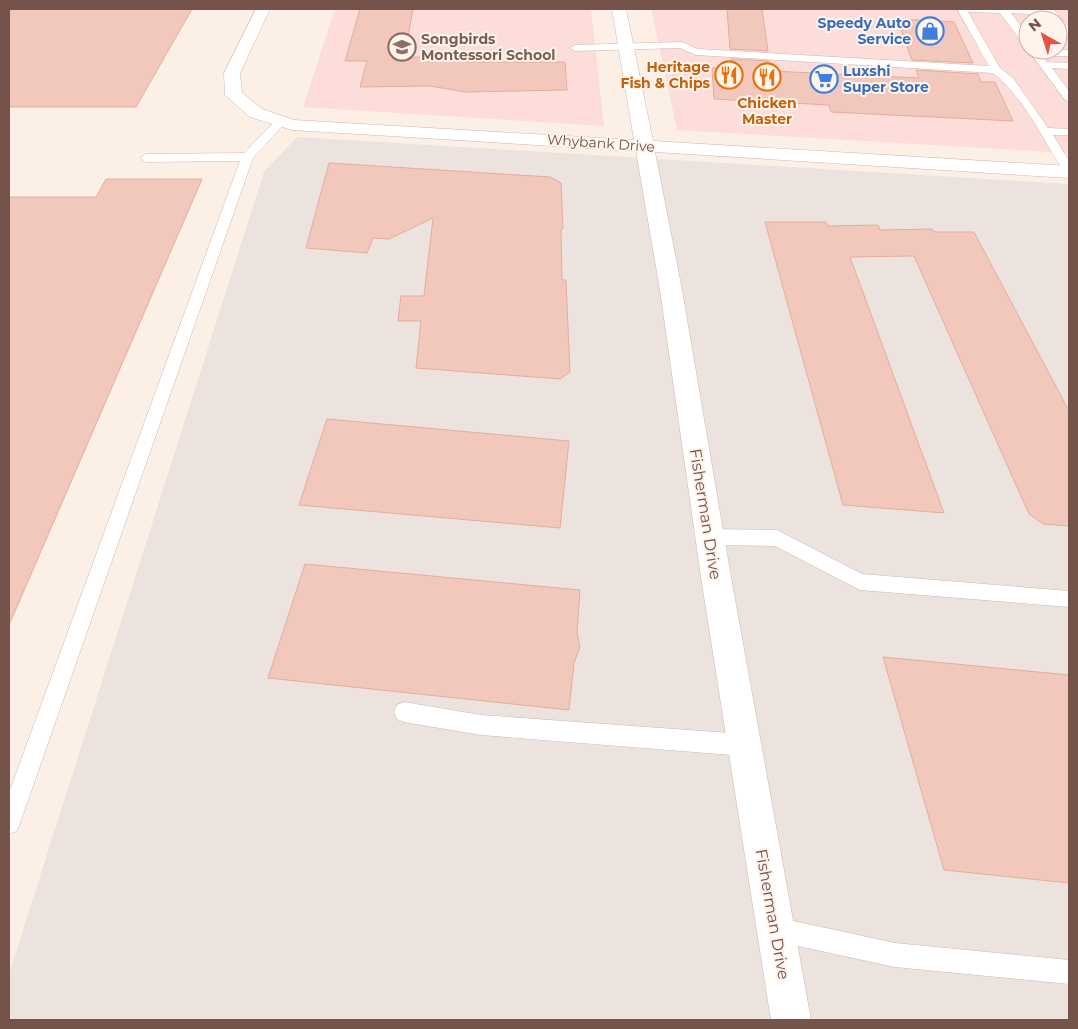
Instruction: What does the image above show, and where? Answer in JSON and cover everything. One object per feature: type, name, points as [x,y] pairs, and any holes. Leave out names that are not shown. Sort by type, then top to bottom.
[{"type":"street","name":"Whybank Drive","points":[[263,9],[232,73],[234,95],[256,113],[292,125],[1069,171]]},
{"type":"street","name":"Fisherman Drive","points":[[619,9],[671,290],[744,744],[791,1020]]},
{"type":"lane","points":[[962,9],[996,70],[1009,80],[1045,131],[1069,171]]},
{"type":"lane","points":[[967,9],[1018,11]]},
{"type":"lane","points":[[1003,10],[1018,30]]},
{"type":"lane","points":[[575,48],[682,45],[696,52],[996,70]]},
{"type":"lane","points":[[1041,60],[1068,96]]},
{"type":"lane","points":[[1045,65],[1069,66]]},
{"type":"lane","points":[[1056,80],[1069,80]]},
{"type":"lane","points":[[9,823],[247,157],[281,121]]},
{"type":"lane","points":[[1045,131],[1069,132]]},
{"type":"lane","points":[[146,158],[247,157]]},
{"type":"lane","points":[[710,537],[777,538],[860,582],[1069,599]]},
{"type":"lane","points":[[404,712],[445,717],[481,725],[744,744]]},
{"type":"lane","points":[[775,929],[895,955],[1069,972]]},
{"type":"shaded area","points":[[335,9],[591,9],[604,126],[303,107]]},
{"type":"shaded area","points":[[651,9],[1069,9],[1069,153],[677,130]]},
{"type":"shaded area","points":[[297,137],[1069,184],[1069,1020],[9,1020],[9,974],[264,172]]},
{"type":"building","points":[[9,9],[192,9],[136,107],[9,107]]},
{"type":"building","points":[[360,9],[413,9],[404,57],[467,57],[466,62],[565,62],[567,90],[465,92],[430,86],[360,87],[367,61],[345,61]]},
{"type":"building","points":[[727,9],[762,9],[768,51],[730,49]]},
{"type":"building","points":[[897,19],[954,22],[973,63],[912,60]]},
{"type":"building","points":[[731,59],[769,61],[771,71],[919,78],[916,70],[978,74],[981,82],[995,82],[1013,121],[831,112],[829,105],[714,99],[712,68],[731,69]]},
{"type":"building","points":[[329,163],[550,177],[561,183],[563,229],[561,229],[562,280],[566,280],[570,372],[560,379],[416,368],[421,321],[398,321],[401,296],[424,296],[433,218],[389,239],[373,238],[367,253],[306,248]]},
{"type":"building","points":[[106,179],[202,179],[9,625],[9,197],[96,197]]},
{"type":"building","points":[[765,222],[826,222],[828,226],[878,225],[880,230],[932,229],[935,232],[974,232],[1069,411],[1069,526],[1043,524],[1029,514],[914,256],[850,257],[944,513],[843,505]]},
{"type":"building","points":[[327,419],[569,441],[560,528],[299,505]]},
{"type":"building","points":[[305,564],[580,590],[577,632],[580,647],[574,663],[569,710],[268,678]]},
{"type":"building","points":[[883,657],[1069,675],[1069,883],[944,870]]},
{"type":"place","name":"Speedy Auto Service","points":[[930,31]]},
{"type":"place","name":"Songbirds Montessori School","points":[[402,47]]},
{"type":"place","name":"Heritage Fish & Chips","points":[[729,75]]},
{"type":"place","name":"Chicken Master","points":[[767,77]]},
{"type":"place","name":"Luxshi Super Store","points":[[824,79]]}]
